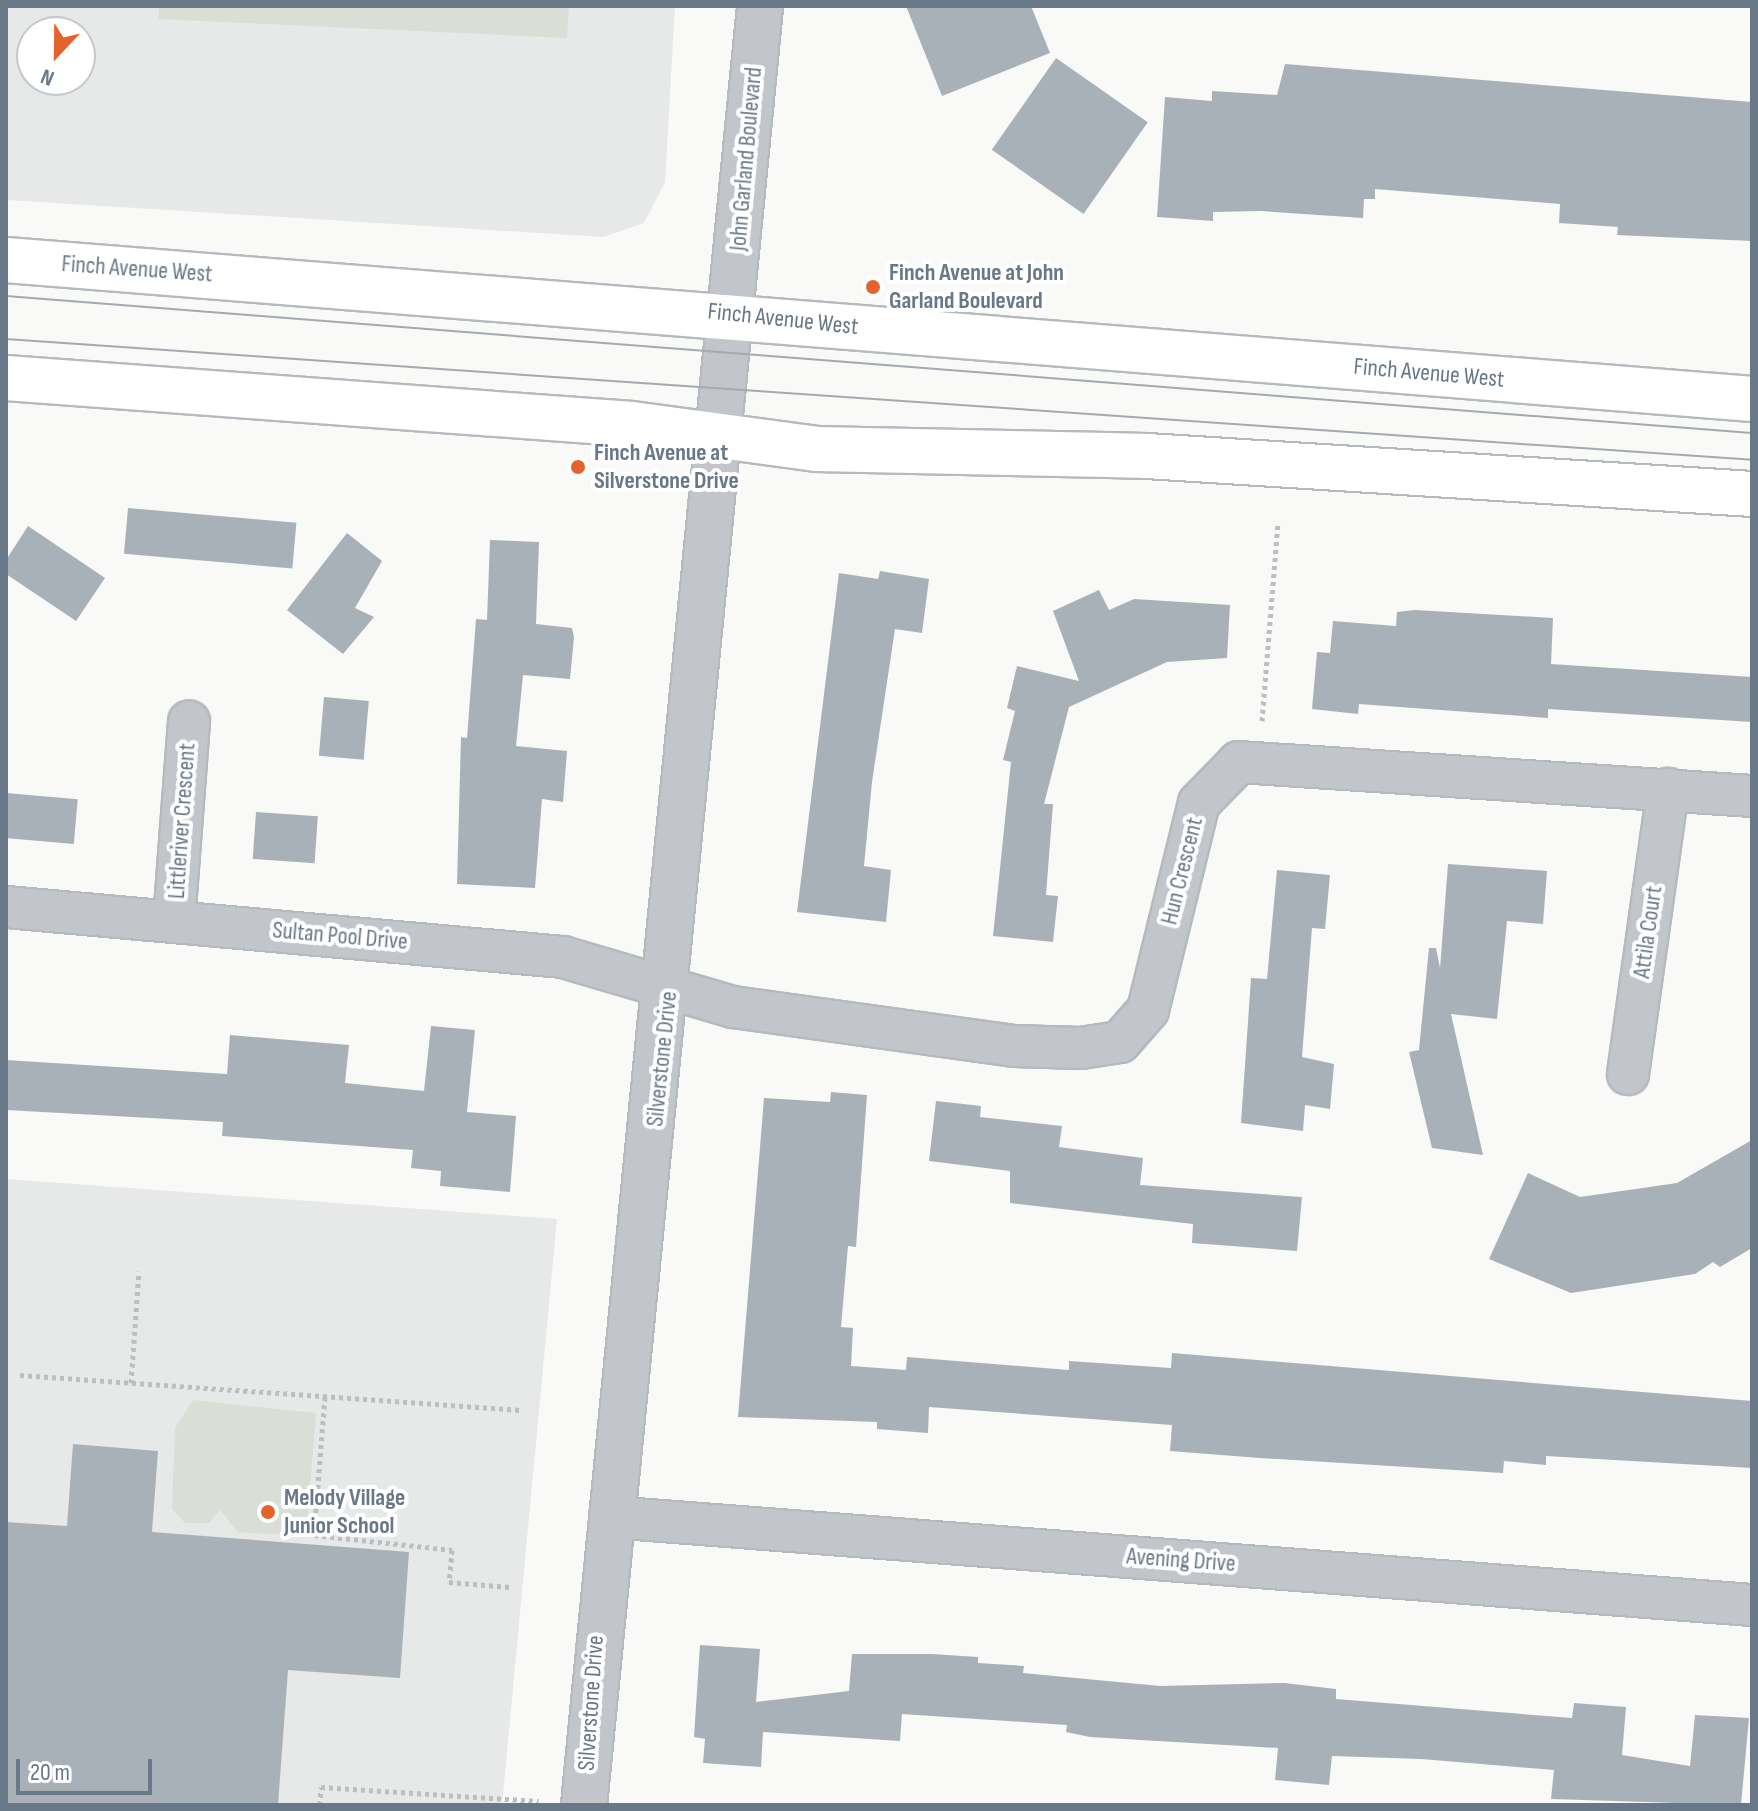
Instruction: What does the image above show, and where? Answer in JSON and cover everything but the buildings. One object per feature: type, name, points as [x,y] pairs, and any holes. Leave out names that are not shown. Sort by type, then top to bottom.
[{"type":"main road","name":"Finch Avenue West","points":[[6,260],[734,313],[1752,399]]},
{"type":"main road","points":[[6,378],[721,436],[816,449],[1147,456],[1752,494]]},
{"type":"street","name":"John Garland Boulevard","points":[[734,313],[760,6]]},
{"type":"street","name":"Silverstone Drive","points":[[584,1804],[610,1517],[669,990],[734,313]]},
{"type":"street","name":"Littleriver Crescent","points":[[174,921],[189,722]]},
{"type":"street","name":"Hun Crescent","points":[[669,990],[749,1010],[1014,1046],[1120,1042],[1148,1010],[1199,803],[1239,762],[1258,758]]},
{"type":"street","points":[[1258,758],[1752,796]]},
{"type":"street","name":"Attila Court","points":[[1628,1074],[1668,789]]},
{"type":"street","name":"Sultan Pool Drive","points":[[6,907],[584,960],[669,990]]},
{"type":"street","name":"Avening Drive","points":[[610,1517],[1752,1605]]},
{"type":"path","points":[[1258,758],[1278,523]]},
{"type":"path","points":[[131,1383],[139,1271]]},
{"type":"path","points":[[20,1375],[521,1410]]},
{"type":"path","points":[[325,1397],[314,1535],[452,1550],[449,1582],[510,1587]]},
{"type":"path","points":[[320,1805],[321,1787],[584,1804]]},
{"type":"shaded area","points":[[6,6],[675,6],[665,182],[644,223],[603,237],[6,200]]},
{"type":"shaded area","points":[[159,6],[569,6],[567,38],[159,19]]},
{"type":"shaded area","name":"Melody Village Junior School","points":[[6,1179],[557,1219],[502,1805],[6,1805]]},
{"type":"shaded area","points":[[193,1400],[316,1413],[307,1526],[283,1535],[238,1532],[220,1510],[209,1523],[185,1523],[172,1509],[175,1428]]},
{"type":"tram line","points":[[6,296],[1752,433]]},
{"type":"tram line","points":[[6,339],[1752,460]]},
{"type":"place","name":"Finch Avenue at John Garland Boulevard","points":[[873,287]]},
{"type":"place","name":"Finch Avenue at Silverstone Drive","points":[[578,467]]},
{"type":"place","name":"Melody Village Junior School","points":[[268,1512]]}]
